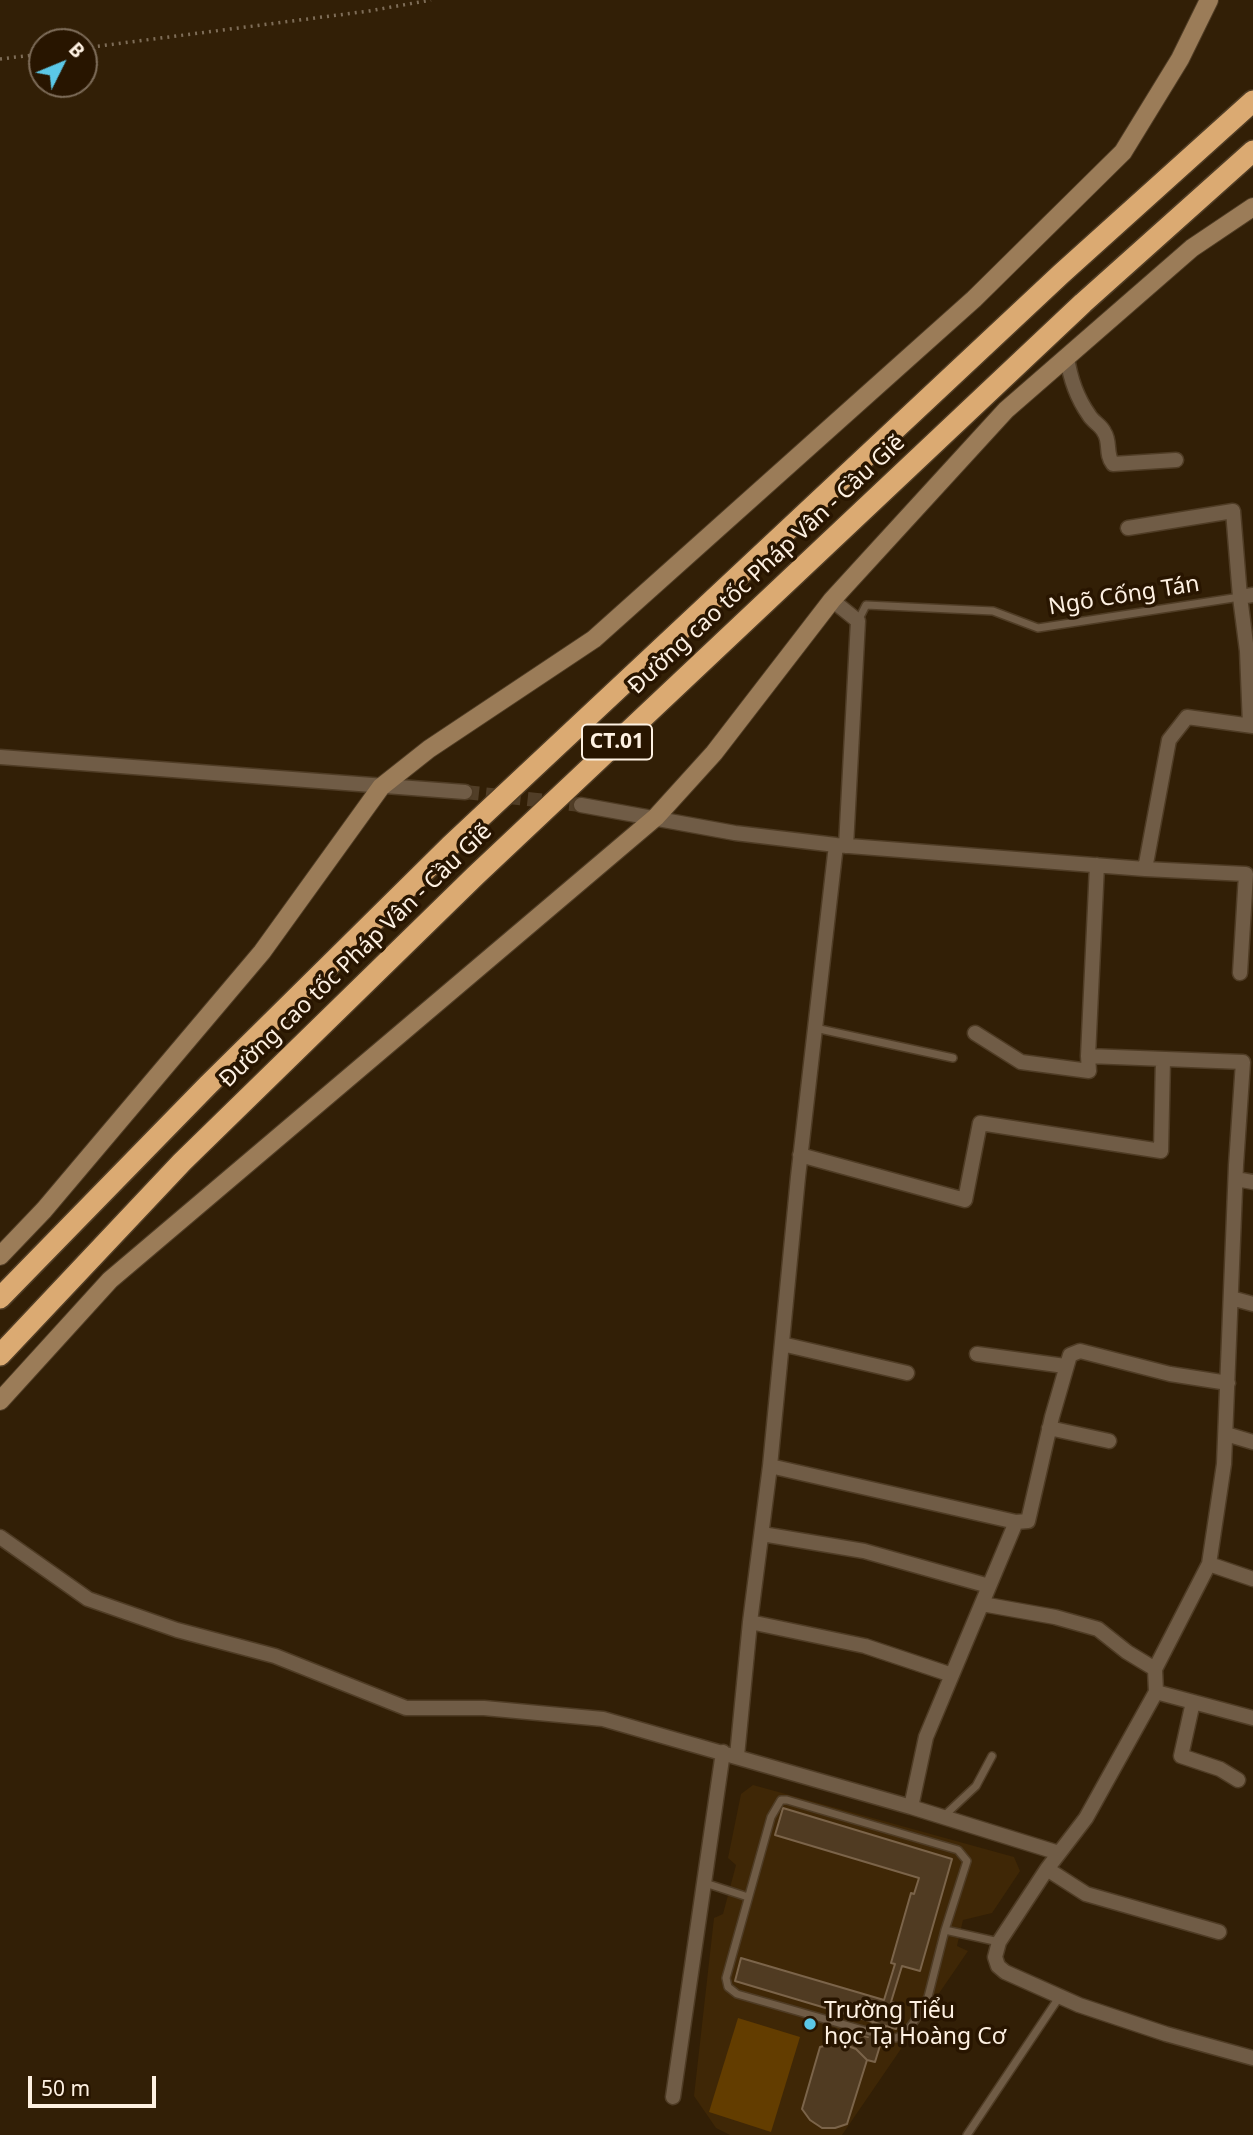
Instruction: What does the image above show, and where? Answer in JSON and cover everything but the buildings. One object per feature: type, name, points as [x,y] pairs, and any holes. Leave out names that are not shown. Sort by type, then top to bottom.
[{"type":"highway","name":"Đường cao tốc Pháp Vân - Cầu Giẽ","points":[[0,1298],[208,1085],[450,846],[1061,274],[1253,101]]},
{"type":"highway","name":"Đường cao tốc Pháp Vân - Cầu Giẽ","points":[[0,1355],[182,1162],[475,876],[1073,313],[1253,150]]},
{"type":"street","points":[[0,1255],[44,1210],[262,952],[381,787],[429,749],[594,639],[975,299],[1123,152],[1180,59],[1209,0]]},
{"type":"street","points":[[0,1401],[110,1280],[656,817],[714,753],[832,600],[1006,410],[1192,248],[1253,207]]},
{"type":"street","points":[[1067,357],[1079,399],[1094,423],[1103,429],[1107,437],[1108,457],[1113,464],[1176,460]]},
{"type":"street","points":[[1128,528],[1233,511],[1246,596],[1252,726],[1187,716],[1169,740],[1145,869]]},
{"type":"street","points":[[673,2097],[704,1883],[730,1754],[762,1534],[771,1466],[800,1155],[841,846],[858,621],[832,600]]},
{"type":"street","points":[[0,757],[464,792]]},
{"type":"street","points":[[581,805],[735,833],[841,846],[1145,869],[1250,874],[1240,972]]},
{"type":"street","points":[[975,1032],[1021,1062],[1088,1071],[1097,865]]},
{"type":"street","points":[[1088,1056],[1243,1062],[1247,1104],[1236,1179],[1224,1464],[1209,1564],[1155,1669],[1156,1692],[1086,1818],[1047,1869],[999,1942],[995,1957],[998,1966],[1005,1972],[1079,2005],[1166,2034],[1253,2057]]},
{"type":"street","points":[[800,1155],[965,1200],[979,1123],[1161,1151],[1163,1059]]},
{"type":"street","points":[[1236,1179],[1253,1182]]},
{"type":"street","points":[[1231,1298],[1253,1304]]},
{"type":"street","points":[[782,1344],[907,1373]]},
{"type":"street","points":[[771,1466],[1016,1522],[1028,1521],[1049,1428],[1070,1355],[1080,1351],[1170,1374],[1228,1383]]},
{"type":"street","points":[[976,1354],[1065,1366]]},
{"type":"street","points":[[1049,1428],[1109,1441]]},
{"type":"street","points":[[1226,1434],[1253,1442]]},
{"type":"street","points":[[911,1807],[926,1737],[1016,1522]]},
{"type":"street","points":[[762,1534],[864,1550],[989,1586]]},
{"type":"street","points":[[0,1537],[88,1599],[177,1630],[275,1656],[405,1707],[484,1708],[603,1719],[944,1816],[1059,1853]]},
{"type":"street","points":[[1209,1564],[1253,1579]]},
{"type":"street","points":[[982,1604],[1055,1617],[1098,1629],[1127,1652],[1155,1669]]},
{"type":"street","points":[[750,1622],[865,1646],[952,1675]]},
{"type":"street","points":[[1156,1692],[1253,1718]]},
{"type":"street","points":[[1193,1702],[1181,1755],[1220,1769],[1238,1780]]},
{"type":"street","points":[[1047,1869],[1086,1894],[1219,1932]]},
{"type":"lane","name":"Ngõ Cống Tán","points":[[858,621],[866,605],[993,611],[1038,628],[1246,596]]},
{"type":"lane","points":[[815,1027],[953,1058]]},
{"type":"lane","points":[[944,1816],[976,1786],[992,1756]]},
{"type":"lane","points":[[870,2032],[737,1994],[728,1987],[726,1978],[748,1897],[771,1816],[781,1800],[958,1850],[967,1861],[945,1930],[928,1997],[905,2034],[896,2038],[883,2037]]},
{"type":"lane","points":[[704,1883],[748,1897]]},
{"type":"lane","points":[[945,1930],[999,1942]]},
{"type":"lane","points":[[967,2134],[1060,1995]]},
{"type":"path","points":[[98,46],[369,11],[431,0]]},
{"type":"path","points":[[0,59],[28,56]]},
{"type":"shaded area","name":"Trường Tiểu học Tạ Hoàng Cơ","points":[[753,1785],[1014,1857],[1020,1871],[992,1913],[963,1920],[957,1946],[968,1951],[842,2135],[730,2135],[716,2128],[694,2096],[714,1918],[723,1914],[736,1865],[728,1858],[741,1794]]},
{"type":"shaded area","points":[[738,2018],[800,2037],[771,2132],[709,2112]]},
{"type":"tunnel","points":[[465,792],[581,805]]},
{"type":"place","name":"Trường Tiểu học Tạ Hoàng Cơ","points":[[810,2024]]}]
